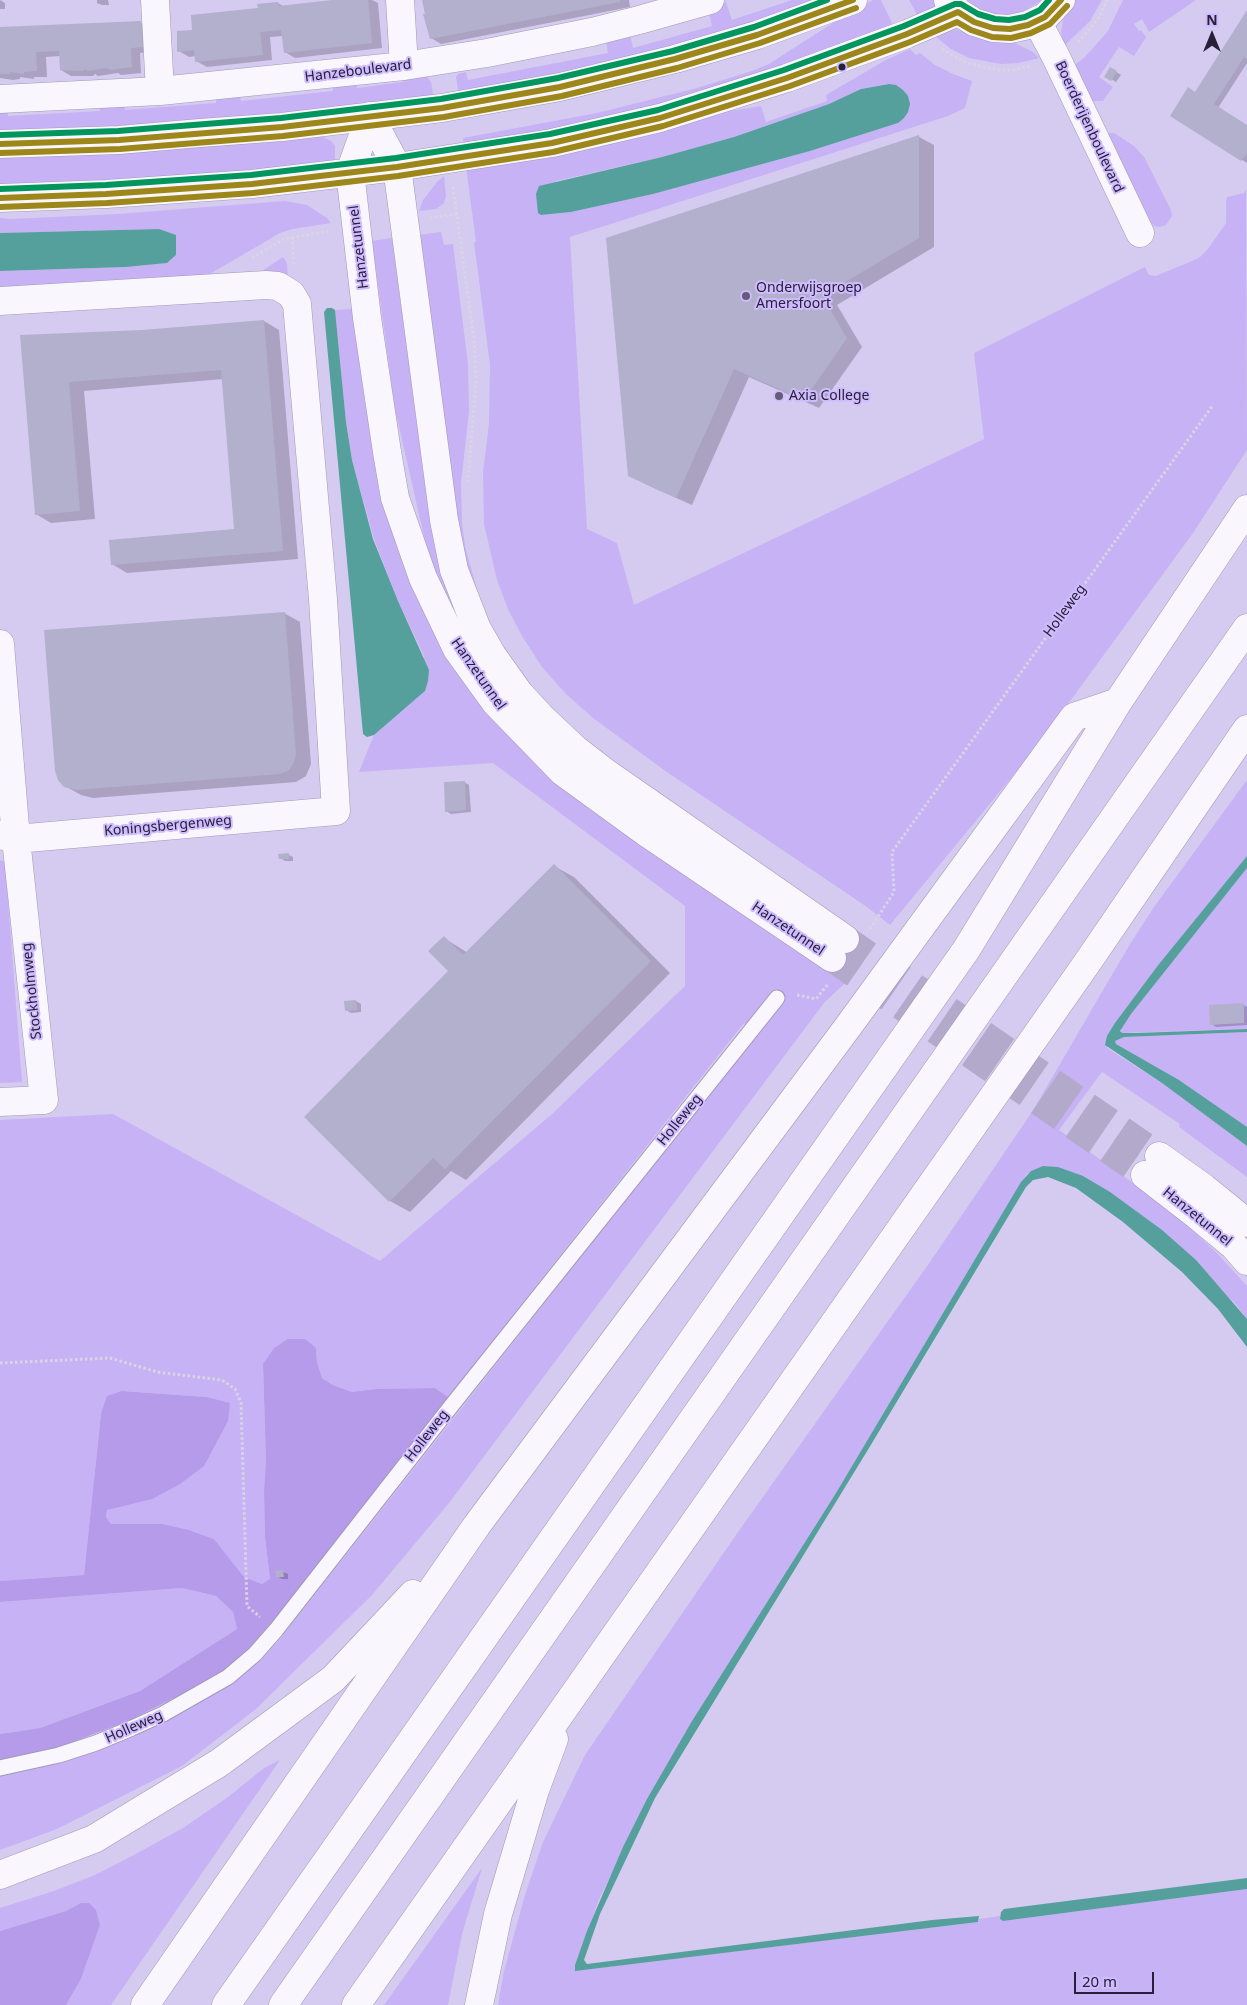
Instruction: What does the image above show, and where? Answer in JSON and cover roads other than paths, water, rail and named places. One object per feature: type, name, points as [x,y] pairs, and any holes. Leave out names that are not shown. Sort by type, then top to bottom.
[{"type":"main road","points":[[155,0],[160,92]]},
{"type":"main road","points":[[400,0],[404,66]]},
{"type":"main road","name":"Hanzeboulevard","points":[[0,99],[160,92],[404,66],[488,53],[638,10],[710,0]]},
{"type":"main road","points":[[0,144],[119,140],[282,127],[442,108],[560,86],[665,62],[757,35],[853,0]]},
{"type":"main road","points":[[0,198],[106,194],[252,184],[449,159],[552,143],[660,118],[787,78],[907,34],[953,6],[974,22],[993,28],[1010,29],[1028,25],[1045,17],[1061,0]]},
{"type":"main road","name":"Boerderijenboulevard","points":[[1037,21],[1140,233]]},
{"type":"main road","name":"Hanzetunnel","points":[[370,116],[397,166],[444,520],[454,570],[477,629],[492,655],[519,693],[575,749],[836,959],[647,833],[563,772],[496,703],[457,649],[423,578],[396,498],[387,452],[350,172],[370,116]]},
{"type":"main road","name":"Koningsbergenweg","points":[[0,301],[278,286],[291,294],[297,304],[323,599],[336,811],[8,838]]},
{"type":"main road","points":[[226,2005],[966,950],[1118,702],[1247,509]]},
{"type":"main road","points":[[283,2005],[1247,628]]},
{"type":"main road","points":[[0,644],[8,838]]},
{"type":"main road","points":[[145,2005],[477,1525],[844,1032],[1074,717],[1118,702]]},
{"type":"main road","points":[[356,2005],[1087,963],[1247,728]]},
{"type":"main road","name":"Stockholmweg","points":[[0,1102],[44,1100],[8,838]]},
{"type":"main road","name":"Hanzetunnel","points":[[1247,1223],[1204,1188],[1152,1166],[1194,1212],[1234,1246],[1247,1261]]},
{"type":"main road","points":[[0,1875],[94,1839],[219,1764],[333,1679],[477,1525]]},
{"type":"main road","points":[[479,2005],[498,1914],[535,1790],[569,1700]]},
{"type":"lane","name":"Holleweg","points":[[0,1768],[59,1755],[96,1743],[163,1714],[228,1677],[255,1654],[777,998]]},
{"type":"tunnel","points":[[845,939],[1159,1156]]},
{"type":"tunnel","points":[[832,958],[1145,1175]]},
{"type":"place","name":"Onderwijsgroep Amersfoort","points":[[746,296]]},
{"type":"place","name":"Axia College","points":[[779,396]]}]
